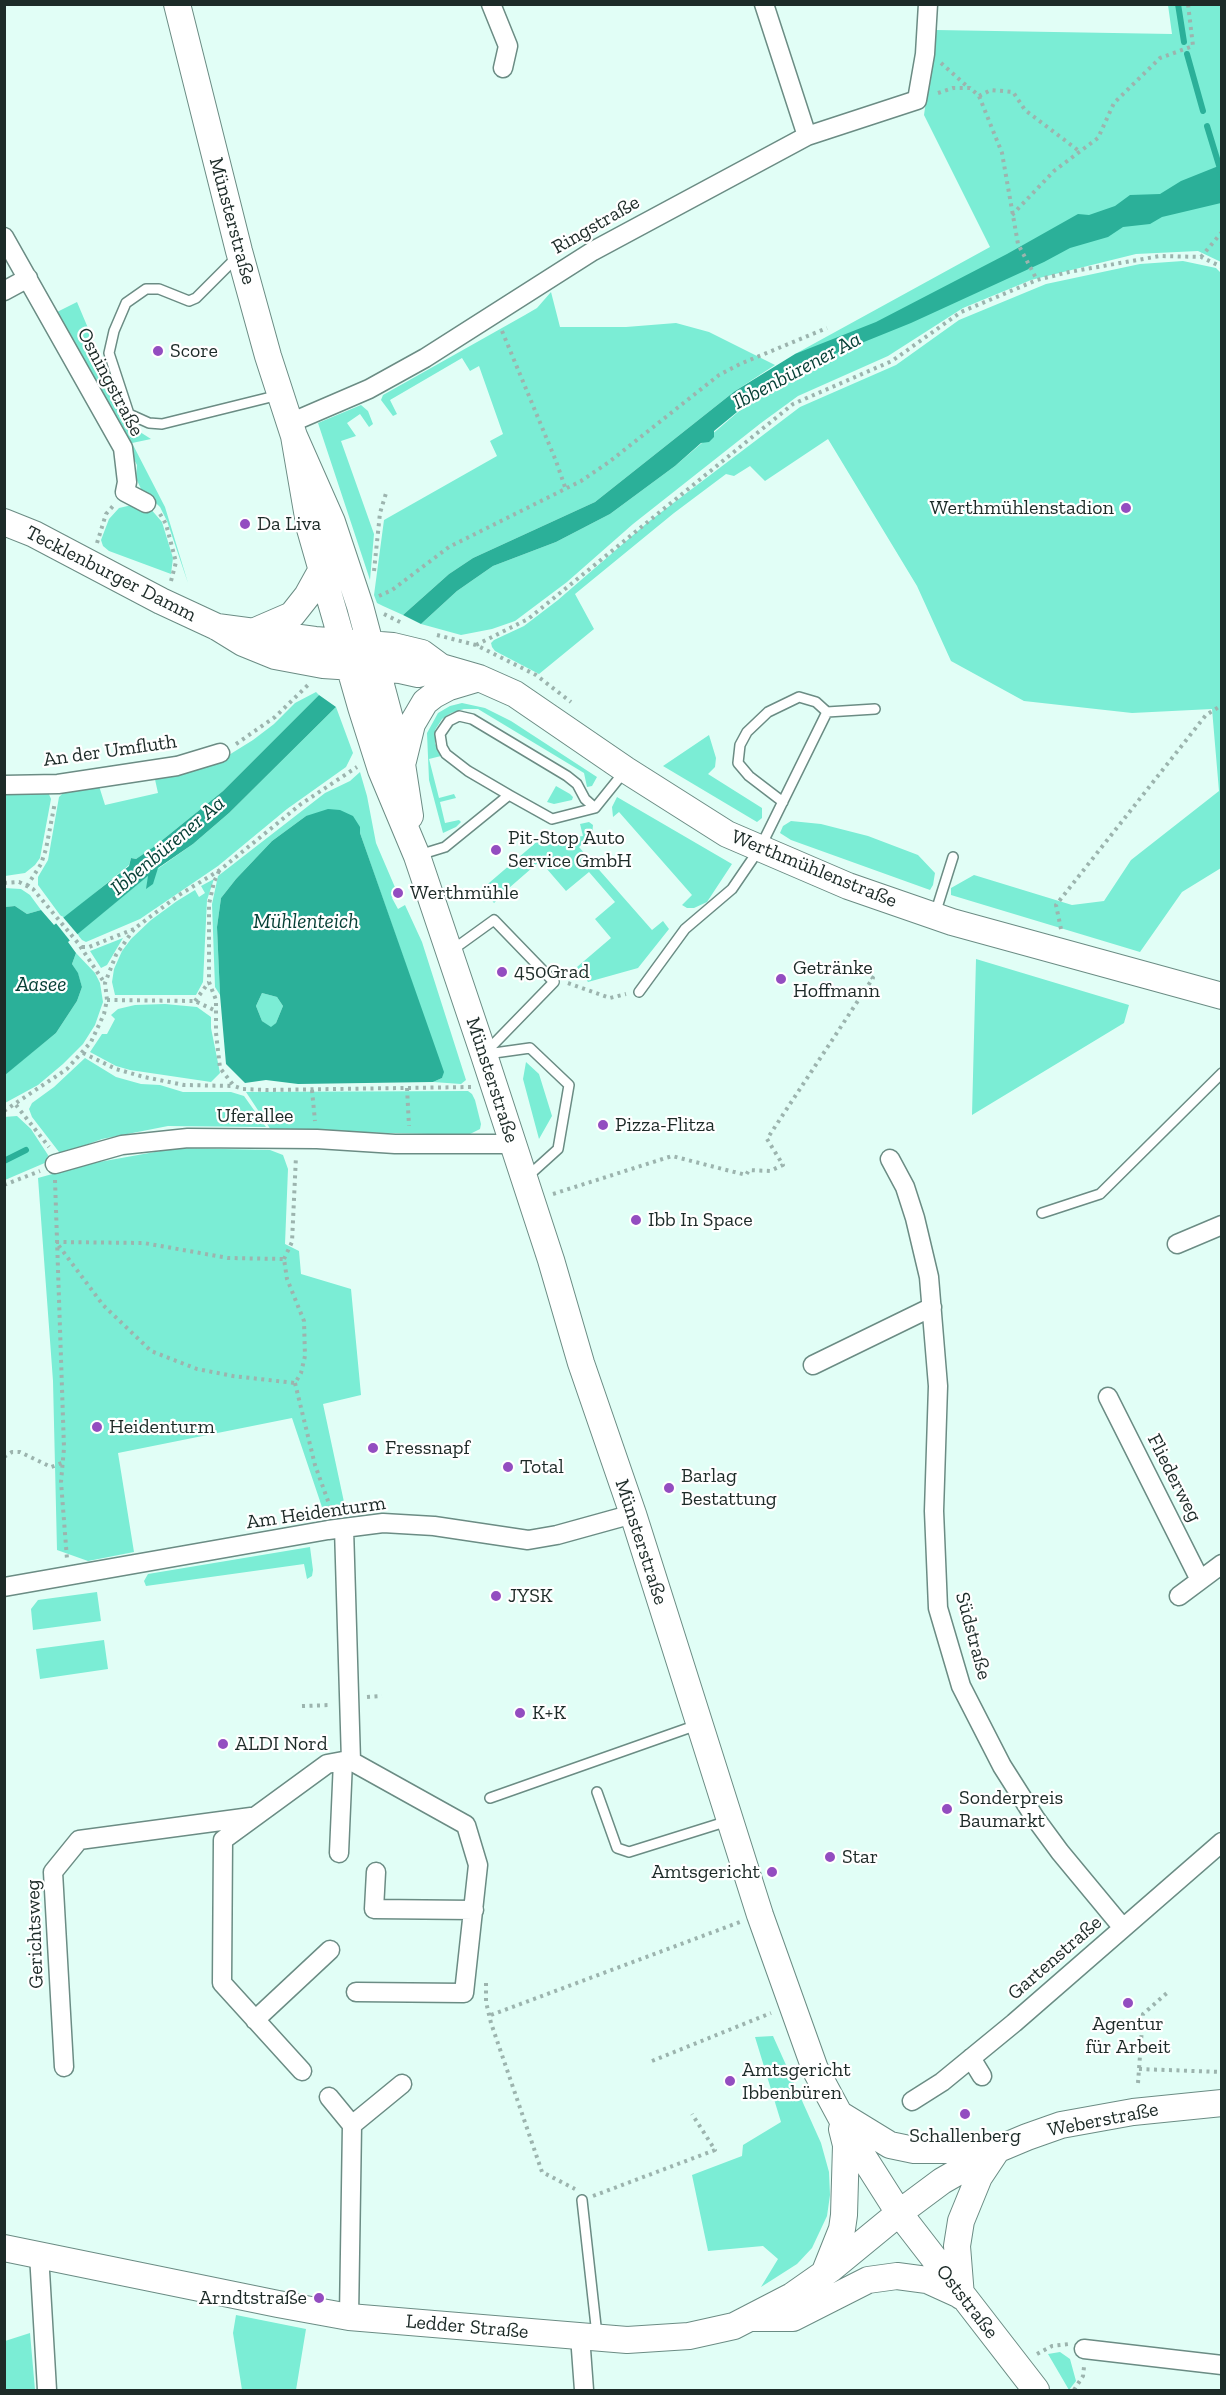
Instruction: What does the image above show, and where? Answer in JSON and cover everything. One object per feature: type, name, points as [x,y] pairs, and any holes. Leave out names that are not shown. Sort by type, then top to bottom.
[{"type":"main road","name":"Münsterstraße","points":[[177,4],[240,254],[281,395],[292,430],[332,522],[374,657],[402,764],[417,856]]},
{"type":"main road","name":"Münsterstraße","points":[[292,430],[310,530],[381,770],[417,856],[484,1055],[760,1915],[815,2069],[838,2114],[899,2213]]},
{"type":"main road","name":"Tecklenburger Damm","points":[[4,522],[34,534],[161,601],[217,627],[243,643],[275,656],[323,665],[349,667],[374,657]]},
{"type":"main road","points":[[255,631],[292,615],[308,596],[322,569]]},
{"type":"main road","name":"Tecklenburger Damm","points":[[217,627],[342,642]]},
{"type":"main road","name":"Werthmühlenstraße","points":[[342,642],[374,657],[393,646],[422,653],[441,667],[479,678],[514,694],[626,770],[728,834],[848,886],[934,916],[1221,996]]},
{"type":"main road","points":[[402,764],[412,724],[425,702],[434,694],[449,687],[479,678]]},
{"type":"main road","name":"Weberstraße","points":[[899,2213],[942,2181],[996,2150],[1027,2137],[1061,2126],[1133,2112],[1221,2103]]},
{"type":"main road","points":[[838,2114],[890,2145],[914,2150],[949,2152],[996,2150]]},
{"type":"main road","points":[[824,2274],[842,2229],[846,2198],[846,2145],[838,2114]]},
{"type":"main road","points":[[752,2318],[793,2319],[868,2280],[897,2276],[927,2280],[961,2296],[957,2246],[961,2221],[979,2177],[996,2150]]},
{"type":"main road","name":"Ledder Straße","points":[[4,2248],[349,2317],[639,2340],[689,2336],[734,2326],[752,2318],[792,2296],[824,2274],[899,2213]]},
{"type":"main road","name":"Oststraße","points":[[899,2213],[1036,2391]]},
{"type":"street","points":[[491,4],[508,46],[503,68]]},
{"type":"street","points":[[764,4],[807,136]]},
{"type":"street","points":[[917,100],[925,54],[928,4]]},
{"type":"street","name":"Ringstraße","points":[[292,430],[425,358],[601,246],[807,136],[917,100]]},
{"type":"street","name":"Osningstraße","points":[[4,237],[123,448],[127,482],[125,492]]},
{"type":"street","points":[[4,291],[28,278]]},
{"type":"street","points":[[125,492],[146,502]]},
{"type":"street","name":"An der Umfluth","points":[[4,785],[58,784],[177,766],[220,753]]},
{"type":"street","name":"Uferallee","points":[[55,1164],[122,1145],[155,1140],[317,1139],[410,1144],[512,1144]]},
{"type":"street","name":"Südstraße","points":[[890,1159],[905,1187],[929,1277],[938,1386],[934,1511],[938,1608],[961,1686],[1002,1766],[1035,1818],[1123,1928]]},
{"type":"street","points":[[1177,1244],[1221,1225]]},
{"type":"street","points":[[813,1365],[933,1307]]},
{"type":"street","name":"Fliederweg","points":[[1108,1396],[1200,1580]]},
{"type":"street","name":"Am Heidenturm","points":[[4,1587],[383,1523],[434,1526],[528,1540],[557,1535],[633,1514]]},
{"type":"street","points":[[339,1853],[347,1761],[348,1704],[344,1528]]},
{"type":"street","points":[[1179,1596],[1221,1564]]},
{"type":"street","points":[[347,1761],[466,1825],[478,1865],[464,1993],[356,1992]]},
{"type":"street","name":"Gerichtsweg","points":[[302,2072],[222,1983],[223,1840],[327,1764],[347,1761]]},
{"type":"street","name":"Gerichtsweg","points":[[64,2067],[53,1872],[79,1840],[253,1816]]},
{"type":"street","name":"Gartenstraße","points":[[912,2101],[942,2082],[1014,2023],[1221,1842]]},
{"type":"street","points":[[375,1872],[374,1909],[474,1910]]},
{"type":"street","points":[[255,2020],[330,1950]]},
{"type":"street","points":[[971,2058],[982,2076]]},
{"type":"street","points":[[352,2125],[402,2085]]},
{"type":"street","points":[[329,2097],[352,2125],[349,2317]]},
{"type":"street","points":[[39,2254],[47,2391]]},
{"type":"street","points":[[584,2391],[588,2337]]},
{"type":"street","points":[[1084,2349],[1221,2365]]},
{"type":"lane","points":[[240,254],[196,298],[189,301],[159,289],[146,289],[135,296],[126,303],[114,331],[109,352],[129,414],[149,423],[162,423],[281,395]]},
{"type":"lane","points":[[783,802],[749,776],[738,763],[740,745],[747,732],[768,712],[799,697],[816,702],[827,712],[875,709]]},
{"type":"lane","points":[[639,992],[686,929],[732,889],[760,848],[827,712]]},
{"type":"lane","points":[[595,808],[585,799],[577,784],[567,776],[472,719],[459,716],[445,726],[440,734],[440,741],[450,759],[552,819],[595,808],[626,770]]},
{"type":"lane","points":[[417,856],[445,847],[509,795]]},
{"type":"lane","points":[[934,916],[953,857]]},
{"type":"lane","points":[[449,953],[494,920],[554,982],[484,1055]]},
{"type":"lane","points":[[484,1055],[530,1048],[569,1085],[558,1149],[528,1190]]},
{"type":"lane","points":[[1042,1213],[1100,1194],[1221,1073]]},
{"type":"lane","points":[[490,1798],[699,1725]]},
{"type":"lane","points":[[597,1792],[617,1848],[629,1852],[730,1821]]},
{"type":"lane","points":[[582,2200],[588,2337]]},
{"type":"path","points":[[1012,215],[1054,171],[1098,138],[1114,103],[1160,58],[1193,46],[1188,4]]},
{"type":"path","points":[[925,54],[944,64],[979,96],[1002,153],[1018,244],[1037,280]]},
{"type":"path","points":[[917,100],[953,88],[970,88]]},
{"type":"path","points":[[979,96],[991,90],[1013,92],[1025,110],[1079,151]]},
{"type":"path","points":[[1201,257],[1221,232]]},
{"type":"path","points":[[463,642],[476,645],[528,619],[793,404],[892,361],[961,312],[1037,280],[1160,256],[1201,257],[1221,267]]},
{"type":"path","points":[[495,314],[565,487]]},
{"type":"path","points":[[373,598],[392,590],[449,547],[581,481],[609,462],[719,375],[827,328]]},
{"type":"path","points":[[373,581],[380,513],[387,490]]},
{"type":"path","points":[[90,563],[106,514],[125,492]]},
{"type":"path","points":[[146,502],[154,507],[166,524],[176,562],[173,577],[161,601]]},
{"type":"path","points":[[220,753],[268,722],[309,683]]},
{"type":"path","points":[[1066,953],[1056,905],[1206,715],[1221,705]]},
{"type":"path","points":[[79,945],[89,947],[134,929],[220,870],[301,804],[361,764]]},
{"type":"path","points":[[27,886],[41,864],[46,849],[58,784]]},
{"type":"path","points":[[220,870],[214,882],[209,904],[209,982],[216,1000],[217,1055],[220,1068],[234,1086]]},
{"type":"path","points":[[4,883],[20,882],[33,889],[79,945],[105,983],[107,1000],[104,1014],[91,1042],[83,1053],[67,1069],[4,1111]]},
{"type":"path","points":[[105,983],[116,955],[134,929]]},
{"type":"path","points":[[528,1190],[672,1156],[746,1174],[749,1170],[770,1171],[783,1165],[767,1139],[873,978],[857,968]]},
{"type":"path","points":[[195,1001],[209,982]]},
{"type":"path","points":[[554,982],[566,982],[610,998],[639,992]]},
{"type":"path","points":[[107,1000],[195,1001],[216,1011]]},
{"type":"path","points":[[83,1053],[116,1069],[184,1085],[312,1090],[494,1087]]},
{"type":"path","points":[[407,1088],[410,1144]]},
{"type":"path","points":[[312,1090],[317,1139]]},
{"type":"path","points":[[16,1105],[54,1153],[62,1353],[64,1448],[61,1482],[69,1577]]},
{"type":"path","points":[[297,1139],[292,1242],[284,1259],[287,1279],[304,1321],[305,1356],[301,1373],[294,1383],[315,1465],[333,1516],[344,1528]]},
{"type":"path","points":[[4,1185],[55,1164]]},
{"type":"path","points":[[56,1242],[144,1243],[228,1258],[284,1259]]},
{"type":"path","points":[[56,1242],[103,1305],[151,1351],[197,1369],[294,1383]]},
{"type":"path","points":[[4,1456],[12,1452],[21,1452],[51,1467],[62,1463]]},
{"type":"path","points":[[302,1706],[348,1704]]},
{"type":"path","points":[[491,2016],[760,1915]]},
{"type":"path","points":[[486,1980],[486,2002],[542,2172],[573,2186],[582,2200],[715,2150],[692,2114]]},
{"type":"path","points":[[1138,2083],[1143,2014],[1167,1994]]},
{"type":"path","points":[[652,2061],[792,2004]]},
{"type":"path","points":[[1139,2069],[1221,2072]]},
{"type":"path","points":[[1016,2365],[1065,2343],[1084,2349],[1083,2376],[1074,2391]]},
{"type":"shaded area","points":[[1168,5],[1221,5],[1221,262],[1198,251],[1136,254],[1031,280],[963,308],[888,356],[798,396],[633,524],[567,582],[515,621],[492,629],[461,635],[421,624],[457,591],[493,566],[556,542],[610,514],[675,466],[759,394],[806,366],[795,354],[990,247],[924,115],[936,30],[1172,34]]},
{"type":"shaded area","points":[[1183,261],[1216,268],[1221,273],[1221,868],[1182,892],[1140,952],[951,895],[951,888],[974,875],[1072,905],[1104,901],[1131,860],[1219,791],[1212,709],[1132,713],[1024,701],[951,661],[917,586],[828,439],[765,481],[750,466],[734,476],[726,474],[674,513],[575,594],[594,629],[539,674],[495,651],[492,647],[491,643],[494,640],[524,626],[558,600],[647,523],[800,407],[896,365],[959,320],[1046,284],[1140,264]]},
{"type":"shaded area","points":[[551,292],[560,327],[626,327],[676,323],[709,332],[775,365],[735,391],[595,502],[473,558],[449,574],[403,615],[377,603],[374,595],[384,520],[497,456],[490,441],[503,434],[479,366],[470,371],[462,358],[390,400],[397,414],[393,416],[381,400],[383,395],[537,308]]},
{"type":"shaded area","points":[[77,302],[129,425],[151,439],[132,443],[165,507],[188,583],[167,521],[160,507],[141,489],[136,478],[137,465],[57,312]]},
{"type":"shaded area","points":[[361,405],[368,411],[373,424],[369,427],[360,414],[347,423],[356,436],[341,441],[374,534],[370,580],[318,423]]},
{"type":"shaded area","points":[[132,505],[149,507],[162,522],[173,558],[171,574],[109,551],[103,546],[101,540],[109,519],[119,508]]},
{"type":"shaded area","points":[[316,692],[319,695],[223,791],[155,846],[136,859],[131,858],[129,865],[64,918],[60,915],[38,885],[38,877],[48,860],[59,797],[64,792],[99,786],[105,805],[158,793],[154,775],[224,758],[274,724],[295,703]]},
{"type":"shaded area","points":[[462,703],[485,708],[511,721],[597,777],[592,786],[587,787],[584,773],[478,709],[464,709],[451,713],[442,719],[435,730],[435,744],[439,747],[441,756],[429,759],[439,798],[454,794],[456,798],[440,802],[445,823],[459,820],[461,822],[443,833],[429,780],[427,733],[438,713],[450,706]]},
{"type":"shaded area","points":[[336,707],[353,753],[346,767],[287,809],[218,866],[140,919],[86,942],[82,940],[77,934],[149,875],[193,844],[229,813]]},
{"type":"shaded area","points":[[709,735],[716,758],[715,767],[708,774],[762,808],[762,818],[757,822],[663,766]]},
{"type":"shaded area","points":[[360,772],[376,843],[397,892],[392,898],[398,909],[405,905],[422,942],[466,1080],[461,1084],[433,1082],[442,1078],[443,1072],[360,833],[306,816],[272,841],[236,879],[221,898],[217,927],[220,995],[215,987],[212,904],[218,876],[325,793],[350,781]]},
{"type":"shaded area","points":[[556,786],[570,794],[573,797],[572,800],[554,804],[547,802]]},
{"type":"shaded area","points":[[48,792],[51,799],[40,858],[25,873],[5,876],[5,793]]},
{"type":"shaded area","points":[[617,797],[732,864],[707,902],[694,908],[682,905],[692,895],[619,812],[613,817],[612,807]]},
{"type":"shaded area","points":[[791,821],[821,824],[868,836],[918,855],[935,873],[933,885],[930,890],[791,840],[780,833],[783,826]]},
{"type":"shaded area","points":[[589,822],[593,825],[592,835],[579,847],[652,930],[663,921],[669,929],[638,968],[588,982],[577,967],[611,938],[595,919],[615,902],[589,872],[566,891],[540,861],[494,903],[482,889],[540,839],[543,845],[583,836],[580,824]]},
{"type":"shaded area","points":[[214,879],[207,900],[203,982],[196,995],[115,995],[112,982],[114,969],[122,951],[131,939],[151,920],[177,901],[195,890],[199,897],[205,893],[201,886]]},
{"type":"shaded area","points":[[4,888],[21,889],[30,895],[41,910],[27,914],[15,906],[5,907]]},
{"type":"shaded area","points":[[123,938],[107,965],[101,968],[90,951]]},
{"type":"shaded area","points":[[76,953],[95,973],[100,983],[103,1002],[95,1025],[83,1044],[63,1064],[38,1085],[5,1103],[4,1075],[56,1033],[77,1001],[82,987],[72,964]]},
{"type":"shaded area","points":[[976,959],[1129,1005],[1124,1023],[972,1115]]},
{"type":"shaded area","points":[[262,993],[277,997],[283,1006],[276,1023],[271,1028],[262,1021],[256,1006]]},
{"type":"shaded area","points":[[165,1004],[197,1007],[211,1017],[220,1073],[211,1082],[130,1070],[116,1066],[90,1052],[102,1034],[107,1034],[115,1019],[111,1015],[118,1009],[135,1005]]},
{"type":"shaded area","points":[[85,1058],[116,1077],[141,1084],[160,1085],[183,1092],[231,1092],[244,1096],[266,1127],[168,1126],[102,1139],[64,1153],[59,1152],[32,1117],[29,1109],[32,1103],[54,1087]]},
{"type":"shaded area","points":[[526,1062],[539,1074],[552,1116],[539,1139],[523,1079]]},
{"type":"shaded area","points":[[468,1091],[475,1100],[481,1124],[480,1129],[468,1135],[271,1130],[246,1092]]},
{"type":"shaded area","points":[[17,1116],[31,1129],[48,1155],[47,1162],[5,1180],[4,1117]]},
{"type":"shaded area","points":[[177,1148],[270,1150],[283,1155],[288,1169],[285,1244],[299,1251],[301,1274],[351,1289],[361,1395],[323,1404],[347,1516],[326,1519],[292,1418],[118,1453],[134,1552],[88,1561],[57,1550],[53,1381],[38,1178],[88,1164]]},
{"type":"shaded area","points":[[310,1547],[313,1570],[312,1576],[307,1579],[304,1564],[146,1586],[144,1581],[148,1574]]},
{"type":"shaded area","points":[[97,1592],[101,1621],[33,1630],[31,1609],[38,1600]]},
{"type":"shaded area","points":[[104,1640],[108,1669],[40,1679],[36,1649]]},
{"type":"shaded area","points":[[773,2036],[821,2143],[829,2172],[830,2195],[827,2216],[812,2248],[797,2264],[761,2287],[778,2259],[763,2246],[708,2251],[692,2175],[742,2156],[743,2145],[781,2122],[755,2037]]},
{"type":"shaded area","points":[[236,2315],[306,2329],[296,2390],[242,2390],[233,2333]]},
{"type":"shaded area","points":[[30,2333],[35,2390],[5,2390],[5,2341]]},
{"type":"shaded area","points":[[1060,2352],[1070,2359],[1076,2381],[1069,2390],[1048,2354]]},
{"type":"water","name":"Ibbenbürener Aa","points":[[1221,165],[1221,203],[1162,217],[1150,224],[1123,227],[1108,237],[1070,248],[911,323],[807,365],[759,394],[714,431],[714,437],[709,442],[701,443],[675,466],[610,514],[556,542],[493,566],[457,591],[421,624],[403,615],[449,574],[473,558],[595,502],[735,391],[795,354],[876,322],[1078,214],[1089,215],[1115,206],[1130,195],[1160,194],[1181,181]]},
{"type":"water","points":[[319,695],[336,707],[229,813],[193,844],[158,868],[153,884],[146,889],[148,876],[68,942],[76,953],[72,964],[78,973],[82,987],[77,1001],[56,1033],[5,1075],[5,907],[15,906],[27,914],[41,910],[54,925],[129,866],[131,858],[136,859],[155,846],[223,791]]},
{"type":"water","name":"Mühlenteich","points":[[328,809],[340,810],[353,816],[360,827],[360,833],[444,1072],[442,1078],[433,1082],[298,1084],[266,1080],[245,1083],[226,1064],[217,927],[221,898],[272,841],[306,816]],"holes":[[[262,993],[277,997],[283,1006],[276,1023],[271,1027],[262,1021],[256,1006]]]},
{"type":"pier","points":[[62,916],[79,936],[71,942],[55,922]]},
{"type":"waterway","points":[[1178,4],[1184,42]]},
{"type":"waterway","points":[[1187,54],[1203,111]]},
{"type":"waterway","points":[[1207,126],[1222,175]]},
{"type":"waterway","points":[[4,1161],[26,1150]]},
{"type":"place","name":"Score","points":[[158,351]]},
{"type":"place","name":"Werthmühlenstadion","points":[[1126,508]]},
{"type":"place","name":"Da Liva","points":[[245,524]]},
{"type":"place","name":"Pit-Stop Auto Service GmbH","points":[[496,850]]},
{"type":"place","name":"Werthmühle","points":[[398,893]]},
{"type":"place","name":"450Grad","points":[[502,972]]},
{"type":"place","name":"Getränke Hoffmann","points":[[781,979]]},
{"type":"place","name":"Pizza-Flitza","points":[[603,1125]]},
{"type":"place","name":"Ibb In Space","points":[[636,1220]]},
{"type":"place","name":"Heidenturm","points":[[97,1427]]},
{"type":"place","name":"Fressnapf","points":[[373,1448]]},
{"type":"place","name":"Total","points":[[508,1467]]},
{"type":"place","name":"Barlag Bestattung","points":[[669,1488]]},
{"type":"place","name":"JYSK","points":[[496,1596]]},
{"type":"place","name":"K+K","points":[[520,1713]]},
{"type":"place","name":"ALDI Nord","points":[[223,1744]]},
{"type":"place","name":"Sonderpreis Baumarkt","points":[[947,1809]]},
{"type":"place","name":"Star","points":[[830,1857]]},
{"type":"place","name":"Amtsgericht","points":[[772,1872]]},
{"type":"place","name":"Agentur für Arbeit","points":[[1128,2003]]},
{"type":"place","name":"Amtsgericht Ibbenbüren","points":[[730,2081]]},
{"type":"place","name":"Schallenberg","points":[[965,2114]]},
{"type":"place","name":"Arndtstraße","points":[[319,2298]]},
{"type":"water label","name":"Aasee","points":[[41,985]]}]
